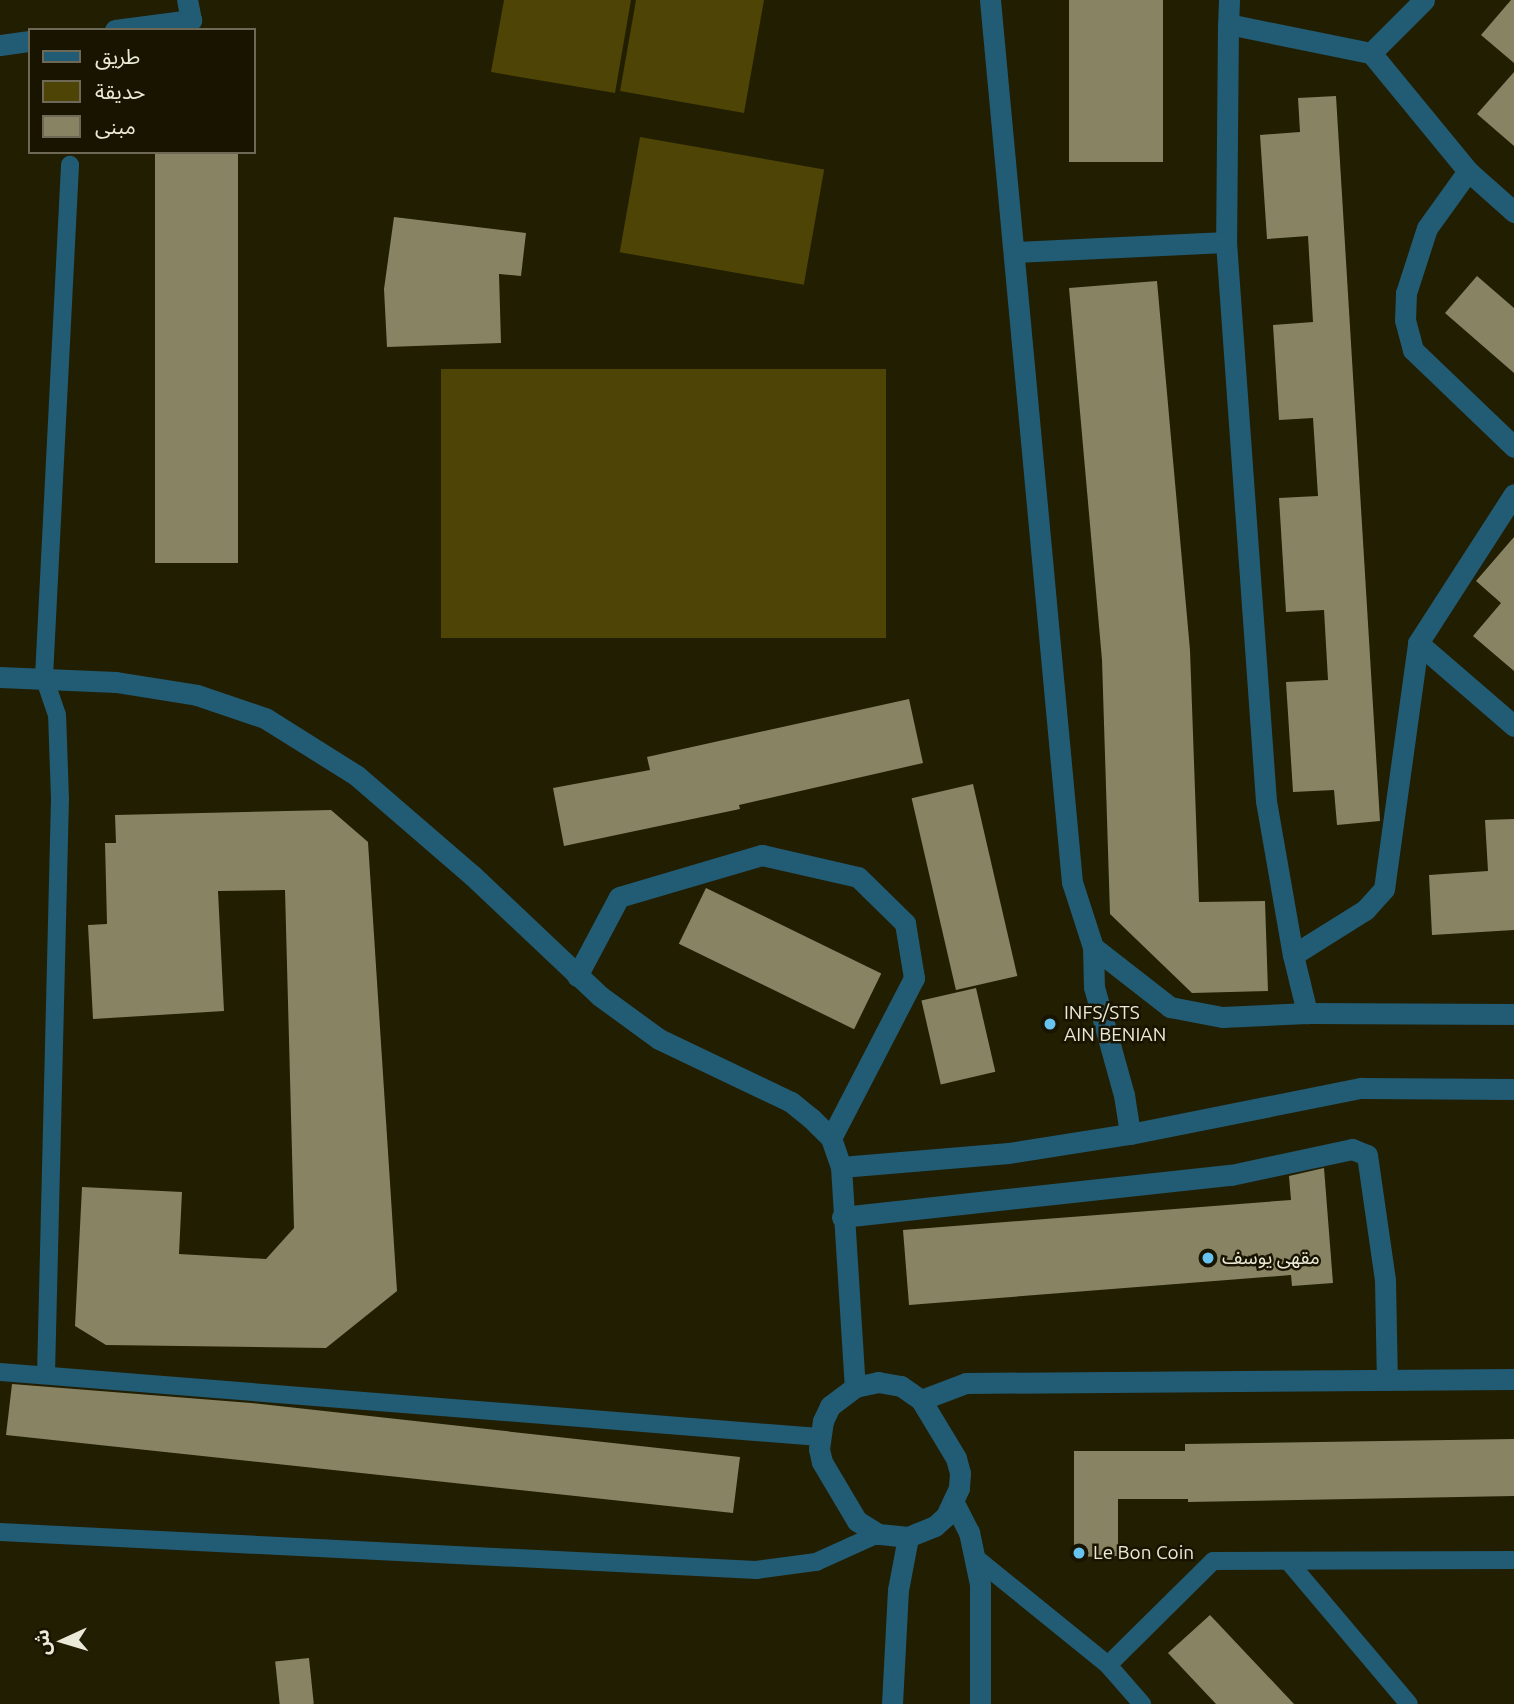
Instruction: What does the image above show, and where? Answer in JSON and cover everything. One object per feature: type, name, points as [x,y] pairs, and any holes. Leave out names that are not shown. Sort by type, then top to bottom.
[{"type":"street","points":[[131,28],[191,20],[187,0]]},
{"type":"street","points":[[990,0],[1072,882],[1093,947],[1094,987],[1124,1095],[1130,1134]]},
{"type":"street","points":[[1229,0],[1226,242],[1266,801],[1293,955],[1307,1013]]},
{"type":"street","points":[[1371,53],[1424,0]]},
{"type":"street","points":[[1228,24],[1371,53],[1468,171],[1514,212]]},
{"type":"street","points":[[0,44],[28,41]]},
{"type":"street","points":[[1468,171],[1427,228],[1406,293],[1405,320],[1413,350],[1514,447]]},
{"type":"street","points":[[1014,252],[1226,242]]},
{"type":"street","points":[[1293,955],[1365,910],[1384,889],[1418,643],[1514,494]]},
{"type":"street","points":[[1418,643],[1514,726]]},
{"type":"street","points":[[0,677],[116,682],[197,695],[265,718],[356,775],[472,875],[577,976],[659,1039],[791,1102],[831,1138],[841,1167],[842,1217],[855,1387]]},
{"type":"street","points":[[577,976],[619,897],[762,855],[858,877],[905,923],[914,978],[831,1138]]},
{"type":"street","points":[[1093,947],[1170,1007],[1222,1017],[1307,1013],[1514,1014]]},
{"type":"street","points":[[841,1167],[1008,1153],[1130,1134],[1361,1088],[1514,1089]]},
{"type":"street","points":[[842,1217],[1231,1175],[1352,1149],[1367,1155],[1385,1280],[1387,1380]]},
{"type":"street","points":[[920,1400],[966,1383],[1514,1379]]},
{"type":"street","points":[[878,1382],[901,1386],[920,1400],[956,1458],[960,1473],[954,1503],[936,1526],[908,1538],[878,1534],[857,1521],[849,1511],[822,1462],[819,1437],[830,1406],[855,1387],[878,1382]]},
{"type":"street","points":[[954,1503],[969,1532],[976,1558],[979,1584],[980,1704]]},
{"type":"street","points":[[892,1704],[898,1590],[908,1538]]},
{"type":"lane","points":[[46,1375],[60,799],[57,715],[44,677],[70,165]]},
{"type":"lane","points":[[0,1371],[819,1437]]},
{"type":"lane","points":[[0,1532],[756,1570],[816,1562],[878,1534]]},
{"type":"lane","points":[[976,1558],[1108,1665],[1142,1704]]},
{"type":"lane","points":[[1108,1665],[1213,1561],[1514,1560]]},
{"type":"lane","points":[[1288,1561],[1409,1704]]},
{"type":"green space","points":[[504,0],[631,0],[615,93],[491,72]]},
{"type":"green space","points":[[636,0],[764,0],[744,113],[620,91]]},
{"type":"green space","points":[[640,137],[824,169],[804,285],[620,252]]},
{"type":"green space","points":[[441,369],[886,369],[886,638],[441,638]]},
{"type":"building","points":[[1069,0],[1163,0],[1163,162],[1069,162]]},
{"type":"building","points":[[1511,0],[1514,0],[1514,63],[1481,35]]},
{"type":"building","points":[[1514,72],[1514,146],[1477,114]]},
{"type":"building","points":[[1336,96],[1380,821],[1337,825],[1334,790],[1293,792],[1286,682],[1328,680],[1324,610],[1286,612],[1279,498],[1318,496],[1313,418],[1279,420],[1273,325],[1313,322],[1308,236],[1267,239],[1260,135],[1300,132],[1298,98]]},
{"type":"building","points":[[155,154],[238,154],[238,563],[155,563]]},
{"type":"building","points":[[394,217],[526,233],[521,276],[499,274],[501,343],[387,347],[384,289]]},
{"type":"building","points":[[1477,276],[1514,308],[1514,373],[1445,313]]},
{"type":"building","points":[[1157,281],[1190,650],[1199,902],[1265,901],[1268,991],[1192,993],[1110,914],[1102,660],[1069,288]]},
{"type":"building","points":[[1514,537],[1514,671],[1473,636],[1501,603],[1476,581]]},
{"type":"building","points":[[909,699],[923,763],[739,805],[740,809],[564,846],[553,788],[650,770],[647,757]]},
{"type":"building","points":[[973,784],[1017,976],[956,990],[912,798]]},
{"type":"building","points":[[331,810],[368,842],[397,1291],[326,1348],[106,1345],[75,1326],[82,1187],[182,1192],[179,1254],[266,1259],[294,1228],[285,890],[218,891],[224,1011],[93,1019],[88,925],[107,924],[105,843],[116,843],[115,815]]},
{"type":"building","points":[[1514,819],[1514,930],[1432,935],[1429,875],[1488,871],[1485,820]]},
{"type":"building","points":[[706,888],[881,973],[854,1029],[679,944]]},
{"type":"building","points":[[976,988],[995,1072],[941,1084],[921,1001]]},
{"type":"building","points":[[1324,1168],[1333,1283],[1292,1286],[1291,1275],[909,1305],[903,1230],[1291,1200],[1289,1176]]},
{"type":"building","points":[[12,1384],[251,1403],[740,1457],[733,1513],[6,1435]]},
{"type":"building","points":[[1514,1439],[1514,1496],[1188,1502],[1188,1499],[1118,1499],[1118,1556],[1074,1557],[1074,1451],[1185,1451],[1185,1444]]},
{"type":"building","points":[[1210,1615],[1294,1704],[1216,1704],[1168,1653]]},
{"type":"building","points":[[309,1658],[314,1704],[280,1704],[275,1662]]},
{"type":"place","name":"INFS/STS AIN BENIAN","points":[[1050,1024]]},
{"type":"place","name":"مقهى يوسف","points":[[1208,1258]]},
{"type":"place","name":"Le Bon Coin","points":[[1079,1553]]}]
